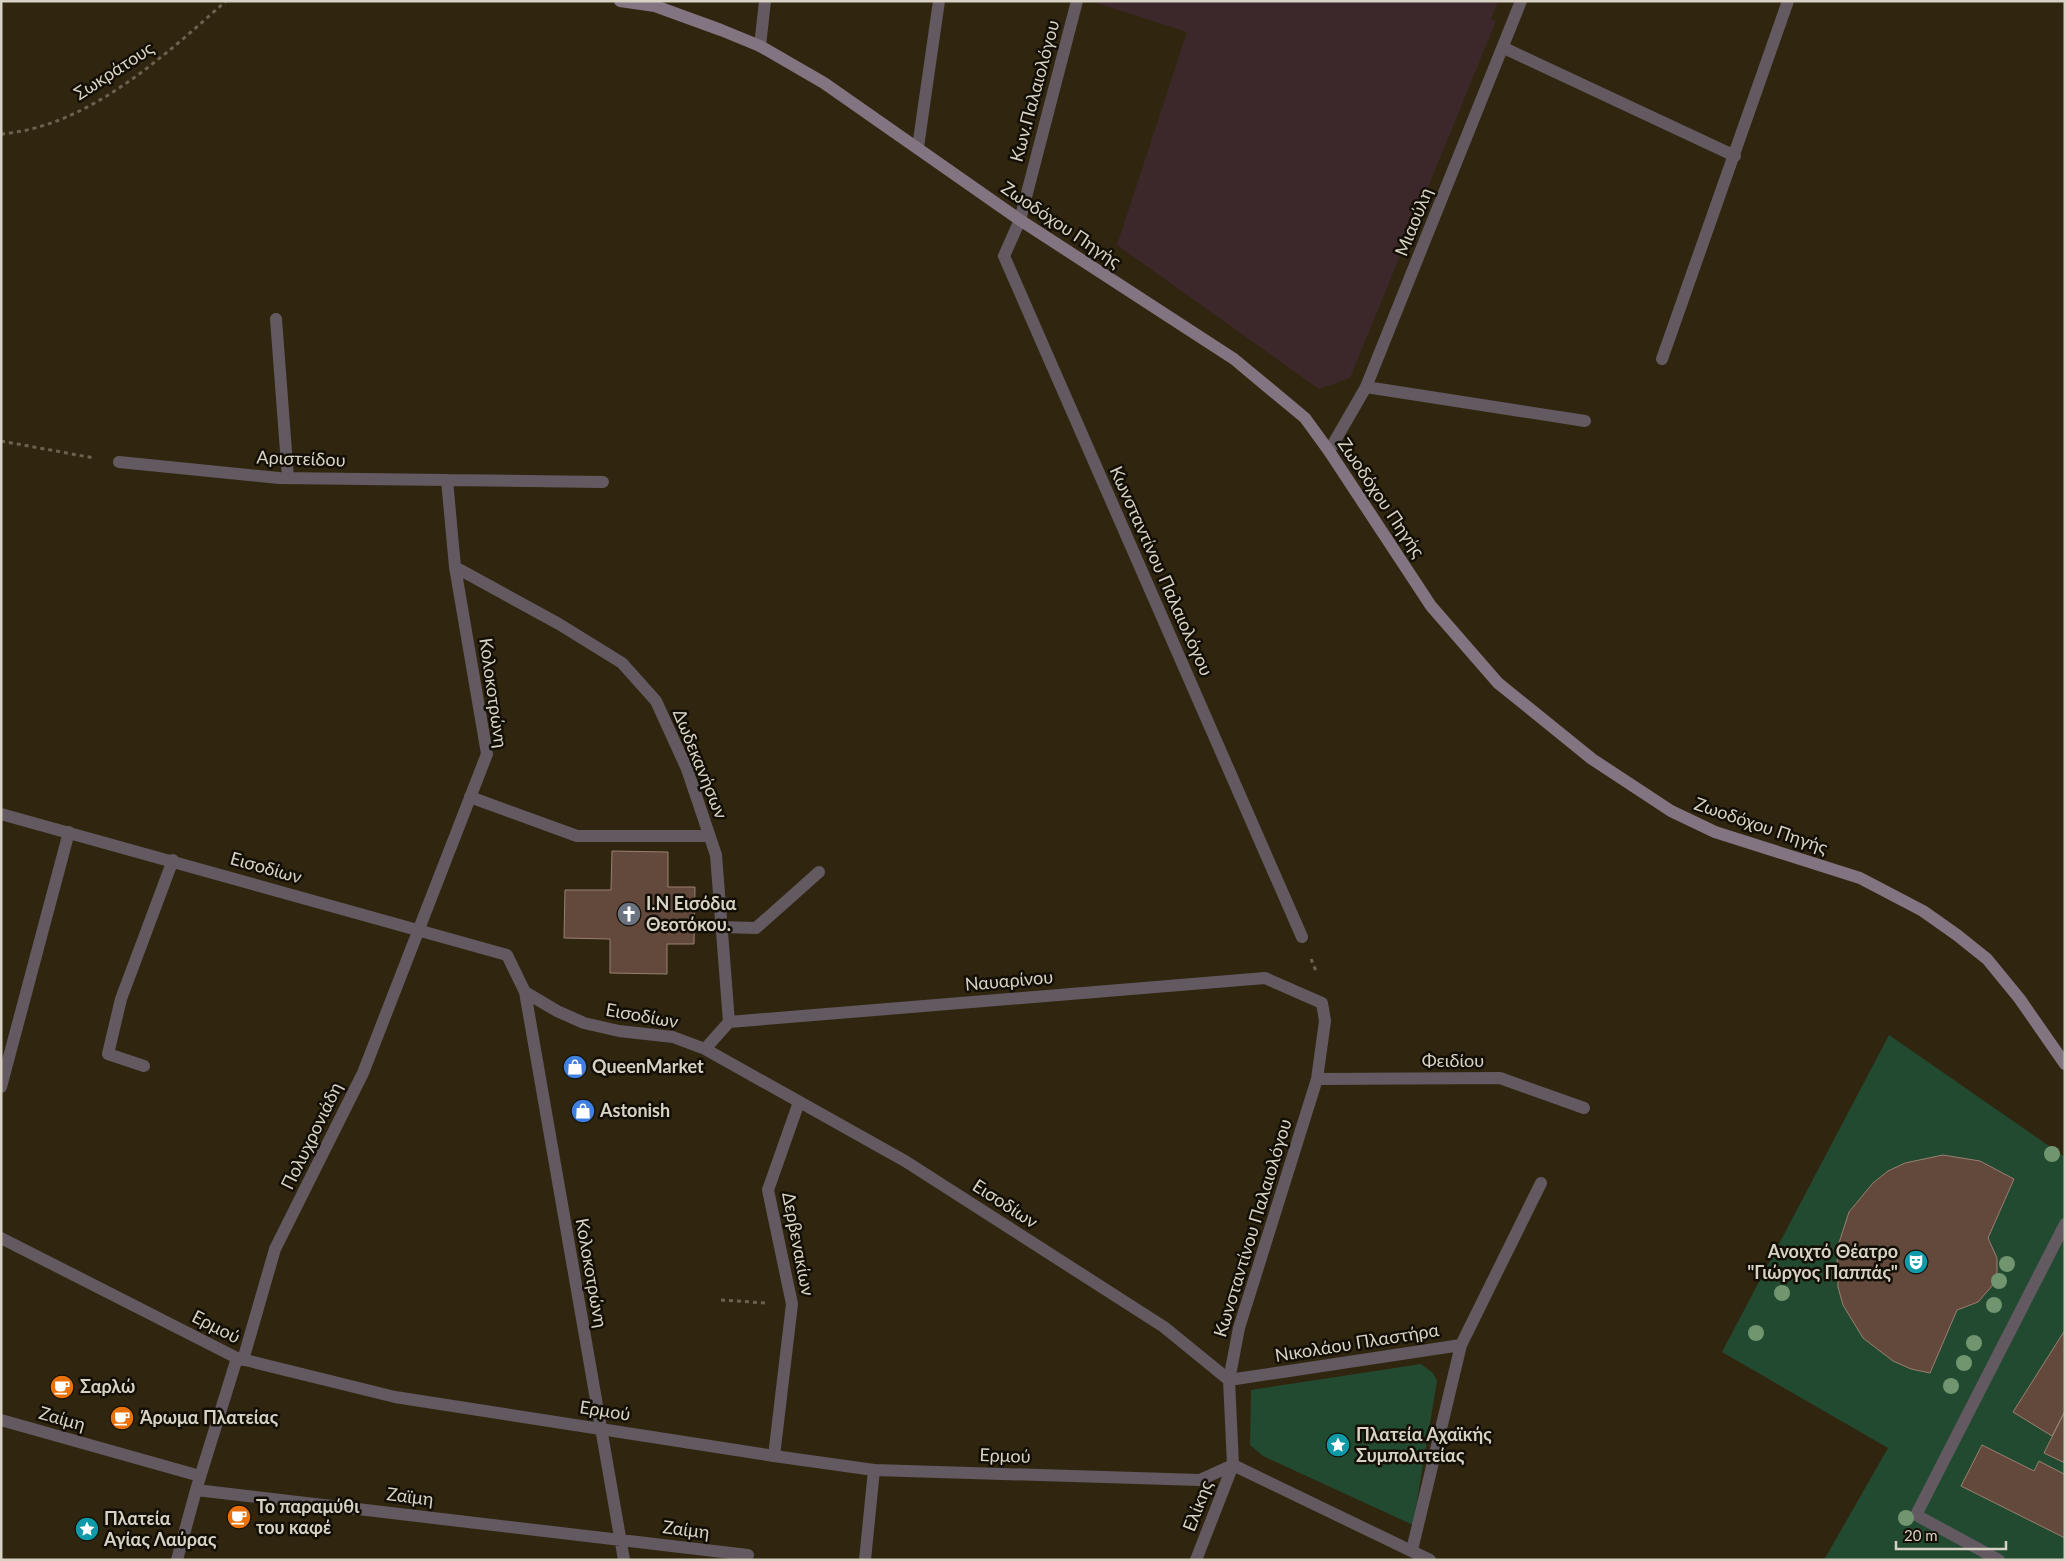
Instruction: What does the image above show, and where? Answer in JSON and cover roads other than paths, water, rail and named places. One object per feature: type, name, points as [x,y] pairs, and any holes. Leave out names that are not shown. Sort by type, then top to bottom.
[{"type":"main road","name":"Ζωοδόχου Πηγής","points":[[620,1],[655,6],[760,46],[824,83],[1020,220],[1234,359],[1305,418],[1432,606],[1498,683],[1592,760],[1671,811],[1715,832],[1860,878],[1923,912],[1957,934],[1987,960],[2019,998],[2065,1064]]},
{"type":"street","points":[[760,46],[765,1]]},
{"type":"street","points":[[918,147],[940,1]]},
{"type":"street","name":"Κων.Παλαιολόγου","points":[[1020,220],[1077,1]]},
{"type":"street","name":"Μιαούλη","points":[[1329,451],[1366,387],[1504,48],[1521,1]]},
{"type":"street","points":[[1662,359],[1788,1]]},
{"type":"street","points":[[1504,48],[1735,156]]},
{"type":"street","name":"Κωνσταντίνου Παλαιολόγου","points":[[1020,220],[1004,256],[1302,937]]},
{"type":"street","points":[[276,319],[288,478]]},
{"type":"street","points":[[1366,387],[1585,421]]},
{"type":"street","name":"Αριστείδου","points":[[119,462],[288,478],[603,482]]},
{"type":"street","name":"Κολοκοτρώνη","points":[[419,930],[487,754],[455,567],[447,480]]},
{"type":"street","name":"Δωδεκανήσων","points":[[455,567],[559,624],[622,663],[656,701],[687,769],[716,855],[729,1022]]},
{"type":"street","points":[[470,796],[577,836],[710,836]]},
{"type":"street","name":"Εισοδίων","points":[[1,814],[173,860],[507,955],[525,992],[558,1011],[584,1023],[619,1031],[672,1037],[705,1049],[905,1161],[1164,1327],[1229,1380]]},
{"type":"street","points":[[1,1087],[68,832]]},
{"type":"street","points":[[144,1066],[108,1054],[121,999],[173,860]]},
{"type":"street","points":[[721,927],[756,928],[819,872]]},
{"type":"street","name":"Πολυχρονιάδη","points":[[177,1560],[200,1476],[275,1250],[363,1073],[419,930]]},
{"type":"street","name":"Ναυαρίνου","points":[[729,1022],[1265,978],[1322,1003]]},
{"type":"street","name":"Κολοκοτρώνη","points":[[525,992],[624,1560]]},
{"type":"street","name":"Κωνσταντίνου Παλαιολόγου","points":[[1232,1465],[1229,1380],[1239,1328],[1317,1079],[1325,1021],[1322,1003]]},
{"type":"street","points":[[705,1049],[729,1022]]},
{"type":"street","name":"Φειδίου","points":[[1317,1079],[1500,1078],[1584,1108]]},
{"type":"street","name":"Δερβενακίων","points":[[774,1456],[792,1304],[768,1190],[799,1102]]},
{"type":"street","points":[[1461,1345],[1541,1183]]},
{"type":"street","points":[[1999,1560],[1916,1514],[2065,1224]]},
{"type":"street","name":"Ερμού","points":[[1,1238],[240,1359],[395,1397],[874,1470],[1200,1480],[1232,1465]]},
{"type":"street","name":"Νικολάου Πλαστήρα","points":[[1229,1380],[1461,1345],[1410,1555]]},
{"type":"street","name":"Ζαίμη","points":[[1,1420],[200,1476]]},
{"type":"street","points":[[1232,1465],[1410,1555],[1430,1560]]},
{"type":"street","name":"Ελίκης","points":[[1196,1560],[1232,1465]]},
{"type":"street","points":[[865,1560],[874,1470]]},
{"type":"street","name":"Ζαϊμη","points":[[196,1490],[620,1540]]},
{"type":"street","name":"Ζαίμη","points":[[620,1540],[748,1555]]},
{"type":"place","name":"Ι.Ν Εισόδια Θεοτόκου.","points":[[629,914]]},
{"type":"place","name":"QueenMarket","points":[[575,1067]]},
{"type":"place","name":"Astonish","points":[[583,1111]]},
{"type":"place","name":"Ανοιχτό Θέατρο \"Γιώργος Παππάς\"","points":[[1916,1262]]},
{"type":"place","name":"Σαρλώ","points":[[62,1387]]},
{"type":"place","name":"Άρωμα Πλατείας","points":[[122,1418]]},
{"type":"place","name":"Πλατεία Αχαϊκής Συμπολιτείας","points":[[1338,1445]]},
{"type":"place","name":"Το παραμύθι του καφέ","points":[[239,1517]]},
{"type":"place","name":"Πλατεία Αγίας Λαύρας","points":[[87,1529]]}]
